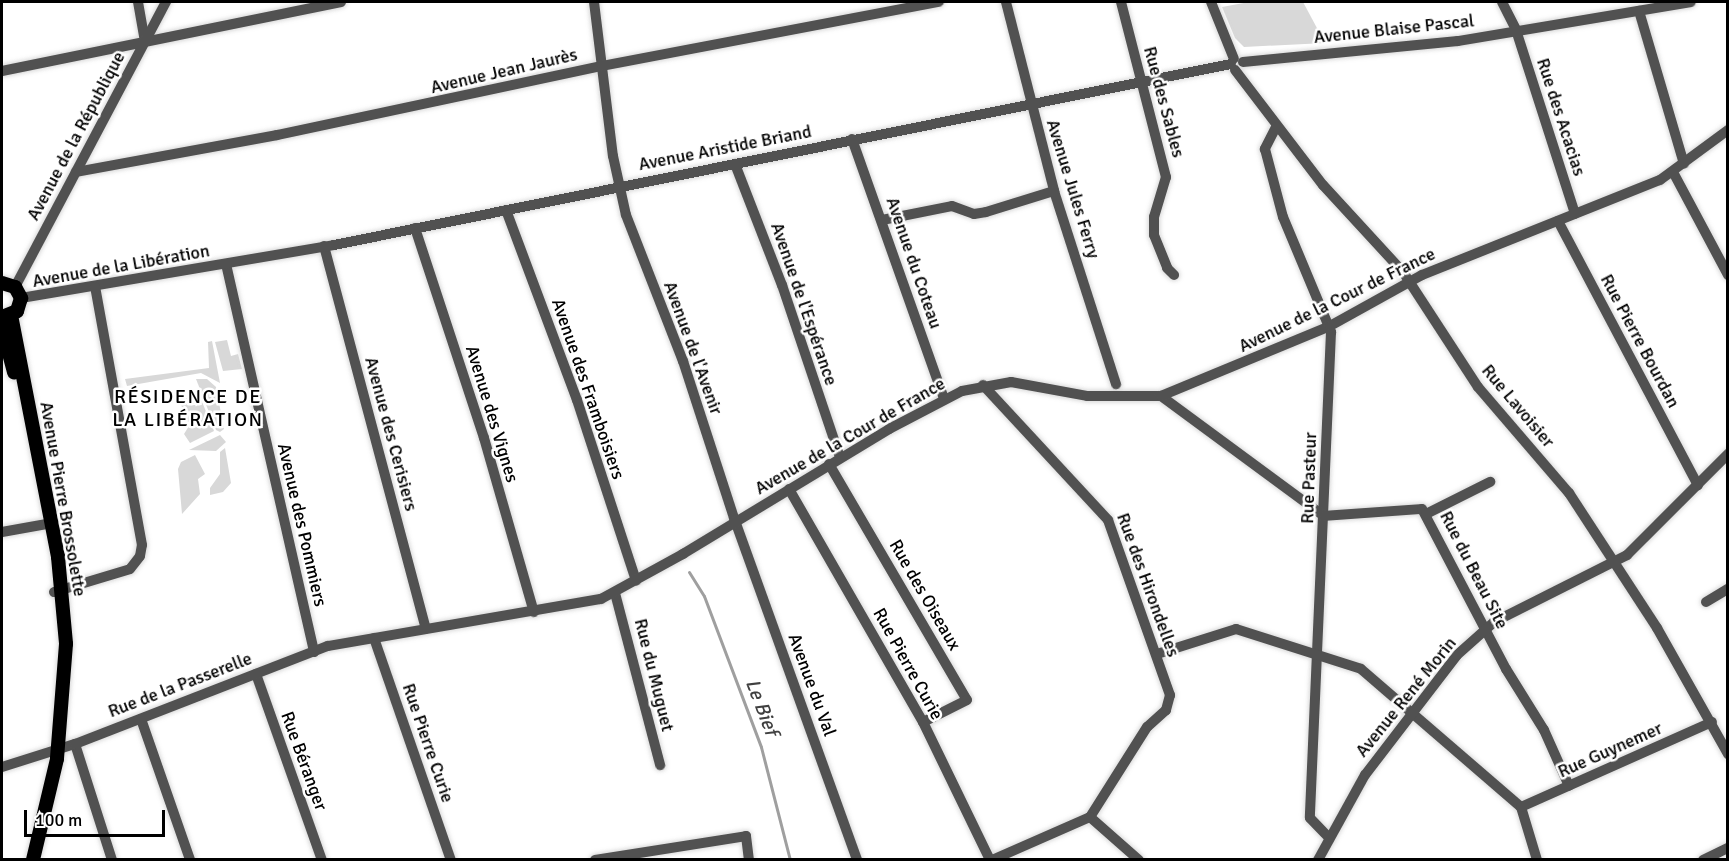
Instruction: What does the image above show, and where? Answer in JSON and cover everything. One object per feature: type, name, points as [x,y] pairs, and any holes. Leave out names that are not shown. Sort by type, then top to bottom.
[{"type":"main road","points":[[6,316],[20,307],[10,285]]},
{"type":"main road","name":"Avenue Pierre Brossolette","points":[[6,316],[22,371],[58,592],[58,682],[62,690],[58,747],[33,860]]},
{"type":"main road","name":"Avenue Pierre Brossolette","points":[[2,327],[48,523]]},
{"type":"main road","points":[[11,361],[22,371]]},
{"type":"street","points":[[138,2],[145,41]]},
{"type":"street","name":"Avenue de la République","points":[[10,285],[76,172],[166,2]]},
{"type":"street","points":[[2,71],[341,2]]},
{"type":"street","name":"Avenue de l'Avenir","points":[[594,2],[618,186],[683,361],[736,522]]},
{"type":"street","name":"Avenue Jean Jaurès","points":[[76,172],[462,98],[602,66],[939,2]]},
{"type":"street","name":"Avenue Jules Ferry","points":[[1006,2],[1054,191],[1116,384]]},
{"type":"street","name":"Rue des Sables","points":[[1121,2],[1166,177],[1154,217],[1154,235],[1167,268],[1174,275]]},
{"type":"street","name":"Rue Lavoisier","points":[[1210,2],[1236,63],[1276,127],[1410,282],[1478,387],[1562,484],[1658,628],[1728,753]]},
{"type":"street","name":"Rue des Acacias","points":[[1502,2],[1516,30],[1575,214]]},
{"type":"street","name":"Avenue Blaise Pascal","points":[[1236,63],[1386,50],[1691,2]]},
{"type":"street","points":[[1639,11],[1684,164]]},
{"type":"street","name":"Avenue Aristide Briand","points":[[226,264],[1236,63]]},
{"type":"street","name":"Rue Pasteur","points":[[1276,127],[1265,149],[1283,217],[1330,326],[1319,657],[1310,818],[1329,838]]},
{"type":"street","name":"Avenue de la Cour de France","points":[[314,652],[374,638],[534,612],[615,593],[736,522],[840,457],[944,399],[983,385],[1020,382],[1121,399],[1161,396],[1330,326],[1410,282],[1673,172],[1724,137]]},
{"type":"street","name":"Avenue du Coteau","points":[[852,139],[944,399]]},
{"type":"street","name":"Avenue de l'Espérance","points":[[735,164],[782,285],[840,457]]},
{"type":"street","points":[[1673,172],[1728,274]]},
{"type":"street","points":[[882,220],[952,206],[974,214],[986,212],[1054,191]]},
{"type":"street","name":"Avenue des Framboisiers","points":[[506,210],[577,400],[636,581]]},
{"type":"street","name":"Rue Pierre Bourdan","points":[[1558,221],[1696,481]]},
{"type":"street","name":"Avenue des Vignes","points":[[415,228],[484,438],[534,612]]},
{"type":"street","name":"Avenue des Cerisiers","points":[[324,246],[426,629]]},
{"type":"street","name":"Avenue de la Libération","points":[[10,285],[95,287],[226,264]]},
{"type":"street","name":"Avenue des Pommiers","points":[[226,264],[314,652]]},
{"type":"street","points":[[58,592],[130,569],[138,561],[142,545],[95,287]]},
{"type":"street","name":"Rue des Hirondelles","points":[[983,385],[1102,511],[1157,654],[1170,695],[1168,705],[1147,727],[1090,817]]},
{"type":"street","points":[[1161,396],[1324,516]]},
{"type":"street","name":"Avenue René Morin","points":[[1318,860],[1365,775],[1412,710],[1457,655],[1485,629],[1614,562],[1638,546],[1696,481],[1728,454]]},
{"type":"street","name":"Rue des Oiseaux","points":[[829,464],[967,700],[923,722]]},
{"type":"street","points":[[1426,514],[1490,482]]},
{"type":"street","name":"Rue Pierre Curie","points":[[789,489],[923,722],[991,860]]},
{"type":"street","name":"Rue du Beau Site","points":[[1324,516],[1416,507],[1426,514],[1485,629],[1544,730],[1569,786]]},
{"type":"street","name":"Avenue du Val","points":[[736,522],[857,860]]},
{"type":"street","points":[[2,532],[48,523]]},
{"type":"street","points":[[1706,602],[1728,589]]},
{"type":"street","name":"Rue du Muguet","points":[[615,593],[660,765]]},
{"type":"street","points":[[1157,654],[1236,629],[1361,669],[1412,710],[1521,807],[1537,860]]},
{"type":"street","name":"Rue Pierre Curie","points":[[374,638],[451,860]]},
{"type":"street","name":"Rue de la Passerelle","points":[[2,767],[58,747],[75,744],[314,652]]},
{"type":"street","name":"Rue Béranger","points":[[256,674],[322,860]]},
{"type":"street","points":[[141,719],[190,860]]},
{"type":"street","name":"Rue Guynemer","points":[[1521,807],[1712,722]]},
{"type":"street","points":[[75,744],[110,858]]},
{"type":"street","points":[[991,860],[1090,817],[1139,860]]},
{"type":"street","points":[[595,860],[746,836],[749,860]]},
{"type":"street","points":[[1702,860],[1728,848]]},
{"type":"shaded area","points":[[1249,2],[1303,2],[1325,43],[1244,47],[1235,38],[1222,7]]},
{"type":"shaded area","points":[[227,340],[231,356],[238,354],[242,369],[223,371],[215,342]]},
{"type":"shaded area","points":[[212,341],[220,383],[201,373],[127,386],[125,379],[209,368],[208,342]]},
{"type":"shaded area","points":[[196,379],[207,379],[216,387],[224,429],[220,432],[216,430]]},
{"type":"shaded area","points":[[198,392],[214,431],[190,443],[184,434],[189,426],[180,402]]},
{"type":"shaded area","points":[[220,435],[226,442],[216,451],[189,450]]},
{"type":"shaded area","points":[[225,448],[231,483],[223,492],[210,495],[210,488],[220,474],[220,452]]},
{"type":"shaded area","points":[[195,455],[205,474],[198,479],[200,494],[182,514],[178,469],[181,462]]},
{"type":"waterway","name":"Le Bief","points":[[689,572],[704,596],[761,747],[790,860]]},
{"type":"district","name":"RÉSIDENCE DE LA LIBÉRATION","points":[[188,408]]}]
